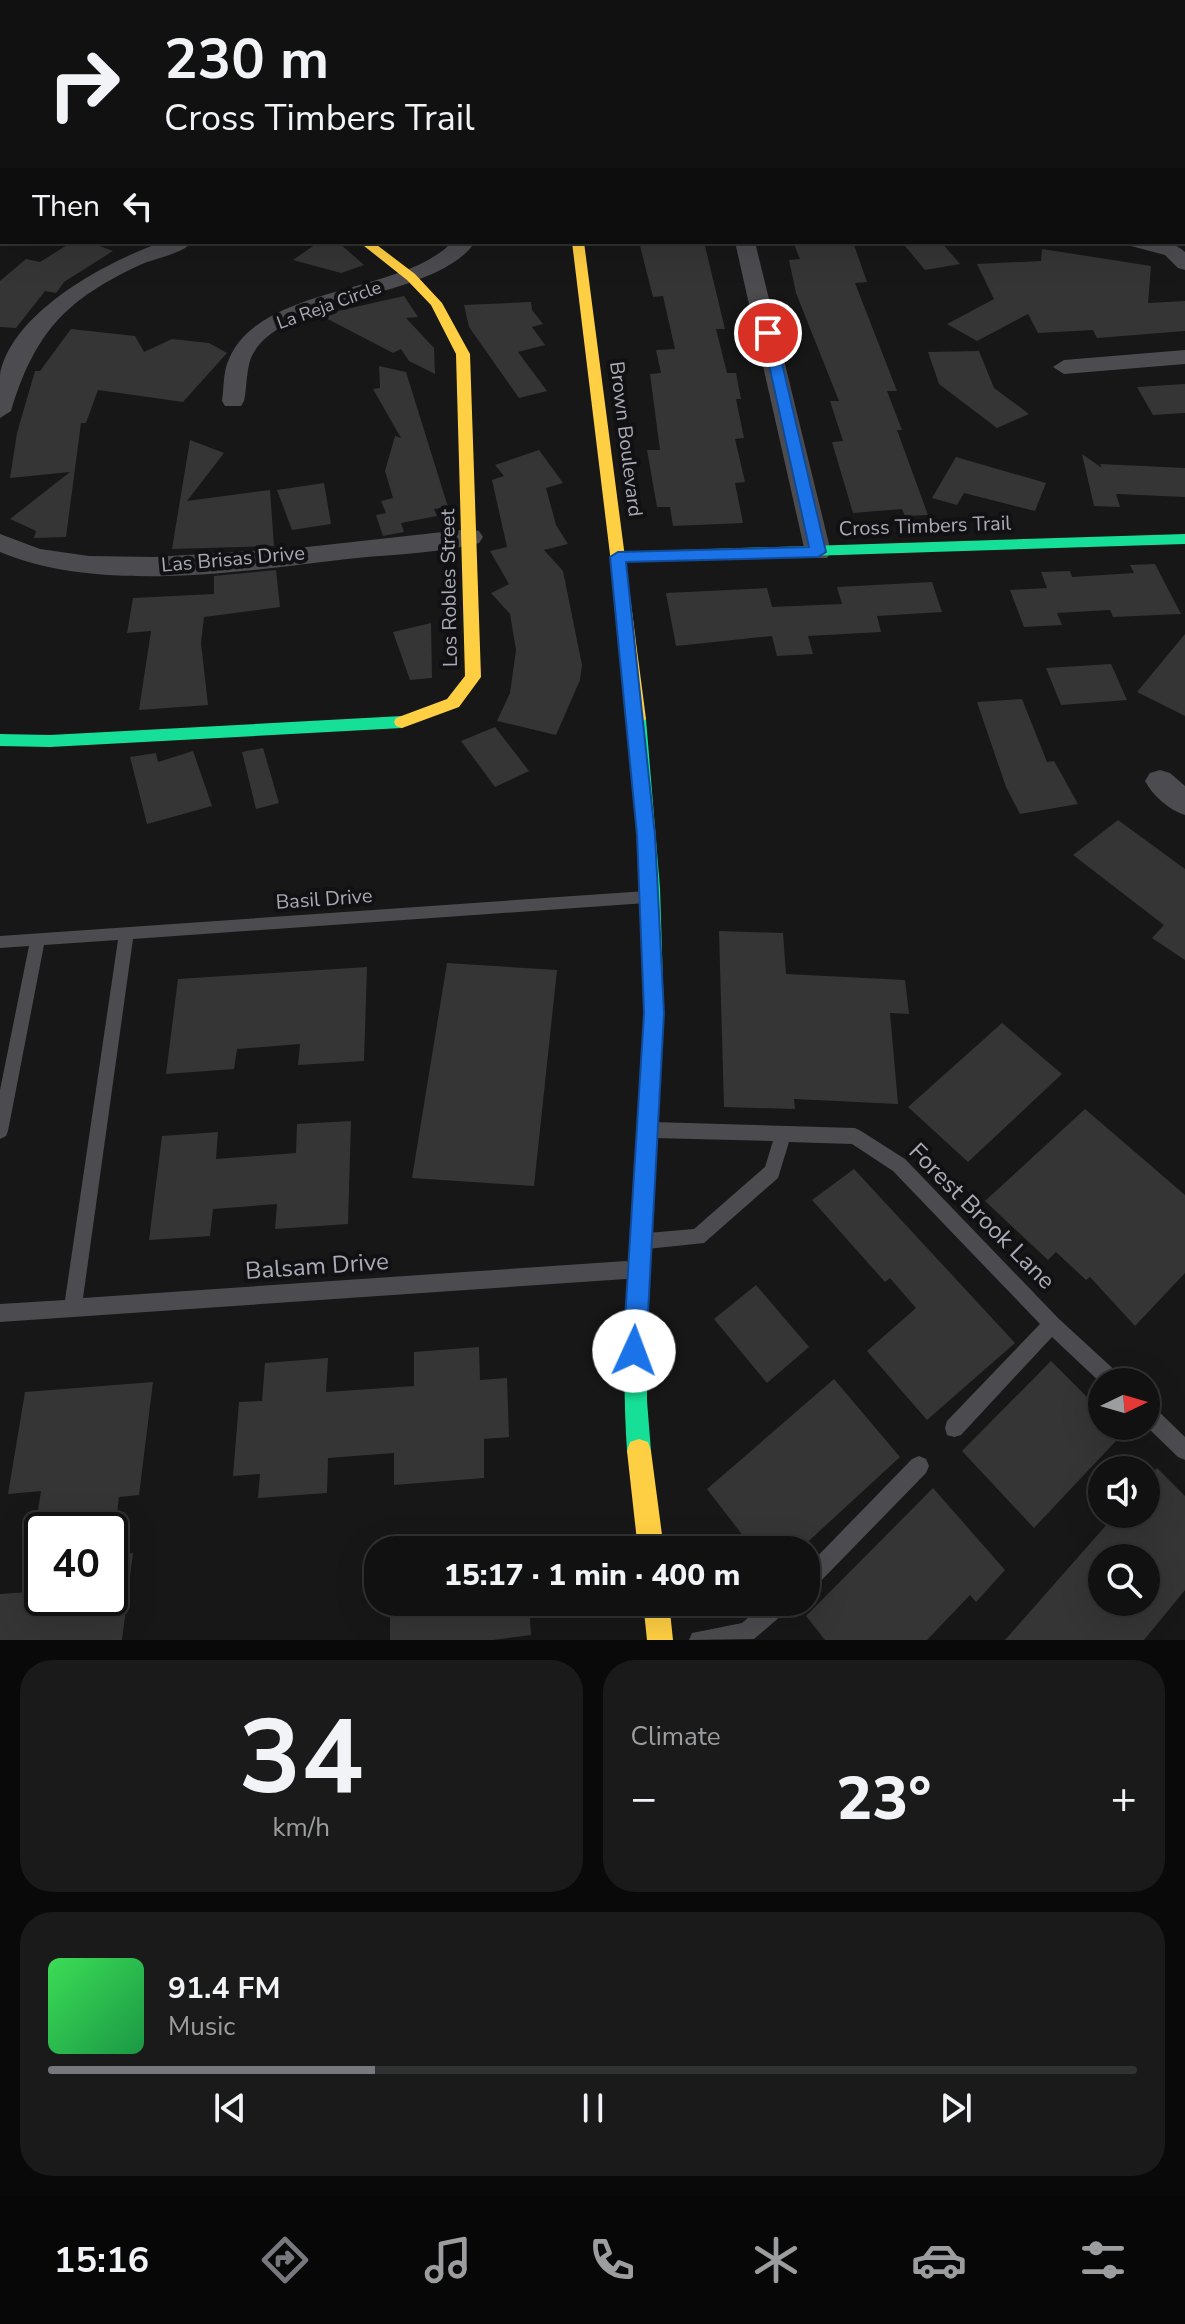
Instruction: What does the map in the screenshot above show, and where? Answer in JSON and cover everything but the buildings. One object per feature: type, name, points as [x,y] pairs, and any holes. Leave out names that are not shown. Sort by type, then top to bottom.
[{"type":"street","points":[[0,411],[20,353],[46,318],[93,283],[137,257],[176,244]]},
{"type":"street","name":"Los Robles Street","points":[[0,740],[50,741],[404,722],[453,703],[473,677],[463,354],[444,308],[412,275],[368,244]]},
{"type":"street","name":"La Reja Circle","points":[[233,401],[241,357],[265,328],[303,310],[412,275],[446,260],[462,244]]},
{"type":"street","name":"Brown Boulevard","points":[[578,244],[618,557],[651,897],[654,1013],[649,1130],[637,1270],[634,1378],[650,1536]]},
{"type":"street","points":[[745,244],[818,552]]},
{"type":"street","points":[[1146,244],[1172,251],[1185,264]]},
{"type":"street","points":[[1064,367],[1185,357]]},
{"type":"street","name":"Las Brisas Drive","points":[[0,542],[11,550],[81,565],[125,566],[185,564],[470,537]]},
{"type":"street","name":"Cross Timbers Trail","points":[[618,557],[1185,539]]},
{"type":"street","points":[[1160,781],[1185,804]]},
{"type":"street","points":[[657,1616],[660,1640]]},
{"type":"lane","name":"Basil Drive","points":[[0,942],[651,897]]},
{"type":"lane","points":[[73,1306],[126,933]]},
{"type":"lane","points":[[0,1131],[38,939]]},
{"type":"lane","name":"Forest Brook Lane","points":[[649,1130],[855,1136],[899,1165],[1098,1368]]},
{"type":"lane","points":[[639,1241],[698,1237],[772,1172],[783,1134]]},
{"type":"lane","name":"Balsam Drive","points":[[0,1313],[637,1270]]},
{"type":"lane","points":[[954,1428],[1052,1324]]},
{"type":"lane","points":[[1160,1426],[1185,1450]]},
{"type":"lane","points":[[820,1568],[919,1466]]},
{"type":"lane","points":[[699,1640],[743,1637],[766,1616]]},
{"type":"traffic: fast","points":[[618,557],[1185,539]]},
{"type":"traffic: fast","points":[[638,719],[654,973],[653,1058],[634,1352],[639,1451]]},
{"type":"traffic: fast","points":[[0,740],[50,741],[402,722]]},
{"type":"traffic: slow","points":[[368,244],[411,277],[436,303],[463,354],[473,677],[453,703],[402,722]]},
{"type":"traffic: slow","points":[[578,244],[638,719]]},
{"type":"traffic: slow","points":[[639,1451],[649,1536]]},
{"type":"traffic: slow","points":[[657,1616],[660,1640]]},
{"type":"route","points":[[634,1351],[654,1013],[651,897],[618,557],[818,552],[768,333]]}]
